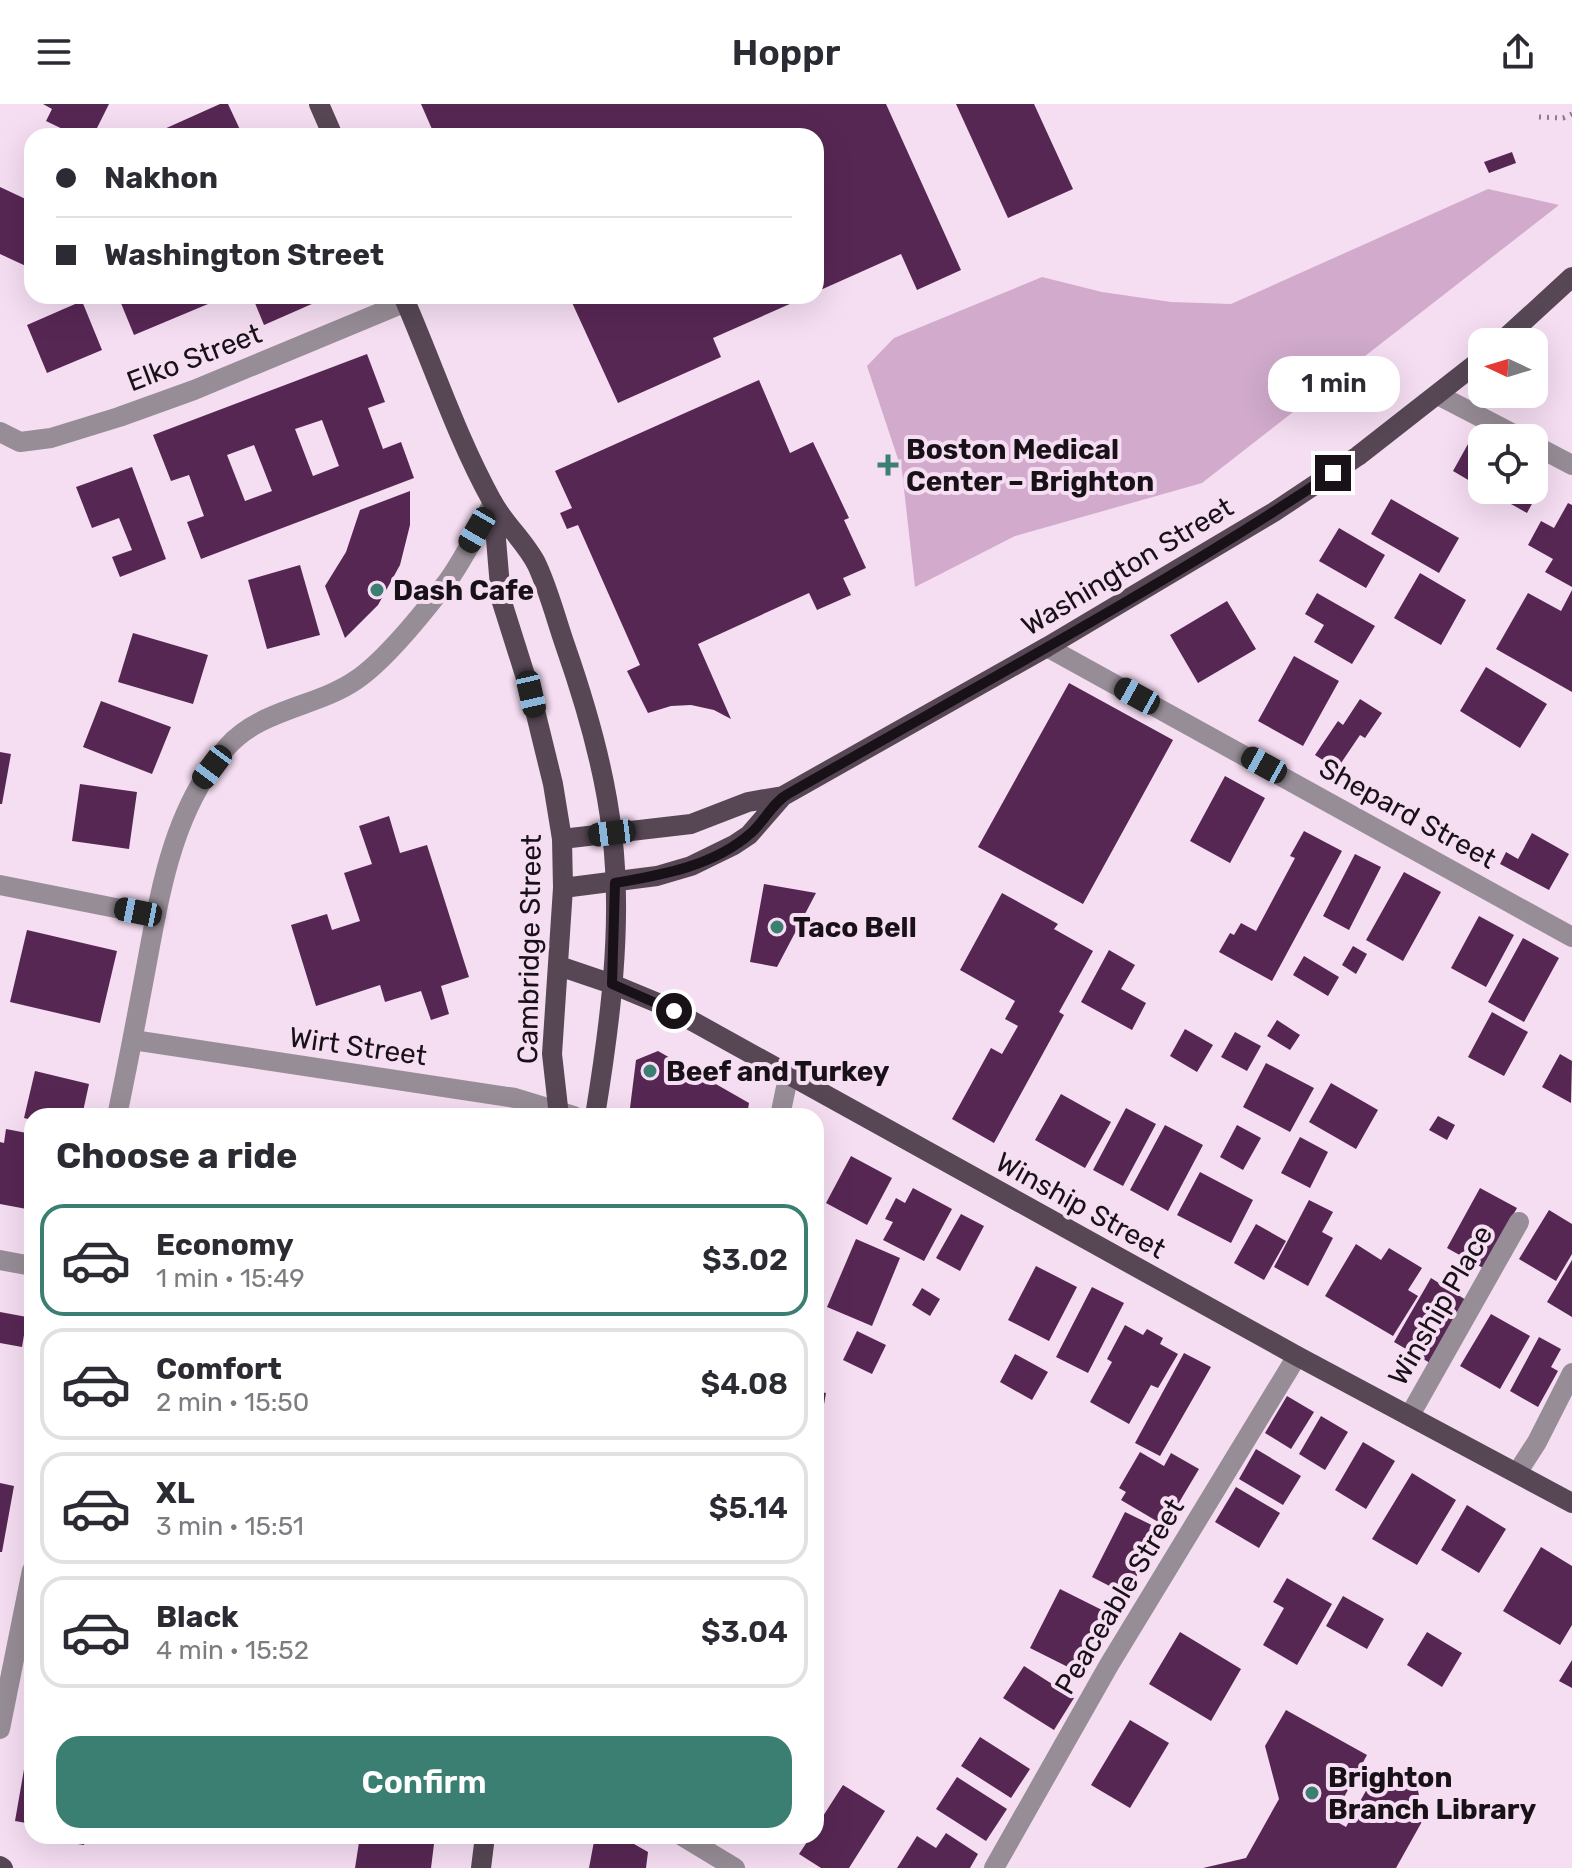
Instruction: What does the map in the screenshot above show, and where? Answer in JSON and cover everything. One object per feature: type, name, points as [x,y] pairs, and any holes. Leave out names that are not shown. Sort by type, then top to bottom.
[{"type":"main road","points":[[319,104],[330,128]]},
{"type":"main road","points":[[1516,328],[1572,277]]},
{"type":"main road","name":"Cambridge Street","points":[[406,304],[451,413],[493,503],[537,564],[577,681],[604,786],[612,833],[615,883],[612,984],[596,1108]]},
{"type":"main road","name":"Washington Street","points":[[563,888],[657,876],[713,856],[749,835],[783,796],[1047,647],[1274,512],[1358,456],[1468,370]]},
{"type":"main road","name":"Cambridge Street","points":[[493,503],[501,599],[531,694],[553,784],[562,839],[563,888],[552,1054],[562,1108]]},
{"type":"main road","name":"Washington Street","points":[[562,839],[691,824],[748,802],[783,796]]},
{"type":"main road","name":"Winship Street","points":[[559,966],[656,1001],[1297,1356],[1572,1503]]},
{"type":"main road","points":[[481,1868],[484,1844]]},
{"type":"street","name":"Elko Street","points":[[0,432],[20,442],[51,438],[119,417],[194,390],[392,304]]},
{"type":"street","points":[[1438,395],[1494,424]]},
{"type":"street","points":[[1548,452],[1572,465]]},
{"type":"street","points":[[119,1108],[173,842],[195,790],[229,745],[254,726],[339,690],[375,664],[447,582],[493,503]]},
{"type":"street","name":"Shepard Street","points":[[1047,647],[1572,937]]},
{"type":"street","points":[[0,885],[156,916]]},
{"type":"street","name":"Wirt Street","points":[[133,1040],[515,1098],[545,1108]]},
{"type":"street","points":[[782,1108],[789,1073]]},
{"type":"street","name":"Winship Place","points":[[1410,1415],[1519,1222]]},
{"type":"street","points":[[0,1260],[24,1264]]},
{"type":"street","name":"Peaceable Street","points":[[994,1868],[1109,1665],[1297,1356]]},
{"type":"street","points":[[1517,1473],[1537,1442],[1572,1373]]},
{"type":"street","points":[[0,1729],[24,1610]]},
{"type":"street","points":[[695,1844],[735,1868]]},
{"type":"path","points":[[1539,117],[1563,118],[1572,114]]},
{"type":"shaded area","points":[[1488,189],[1559,205],[1202,483],[1015,536],[915,587],[902,471],[867,366],[894,338],[1042,277],[1102,292],[1171,302],[1231,304]]},
{"type":"building","points":[[43,104],[109,104],[97,128],[60,128],[46,121],[52,109]]},
{"type":"building","points":[[220,104],[228,104],[239,128],[166,128]]},
{"type":"building","points":[[421,104],[886,104],[961,270],[917,290],[901,254],[824,288],[824,128],[432,128]]},
{"type":"building","points":[[956,104],[1034,104],[1073,189],[1008,218]]},
{"type":"building","points":[[1512,152],[1516,163],[1489,173],[1484,162]]},
{"type":"building","points":[[0,187],[24,198],[24,265],[0,254]]},
{"type":"building","points":[[75,304],[83,304],[102,350],[47,373],[27,325]]},
{"type":"building","points":[[121,304],[208,304],[134,335]]},
{"type":"building","points":[[255,304],[312,304],[264,325]]},
{"type":"building","points":[[573,304],[790,304],[713,338],[721,357],[618,403]]},
{"type":"building","points":[[367,354],[385,402],[368,408],[383,449],[401,442],[414,478],[201,559],[187,522],[204,516],[189,475],[171,481],[153,435]],"holes":[[[322,420],[339,466],[313,476],[295,429]],[[254,445],[272,491],[245,501],[227,455]]]},
{"type":"building","points":[[759,380],[790,453],[813,442],[849,518],[844,520],[866,568],[843,578],[851,595],[817,610],[809,593],[698,644],[731,719],[714,710],[691,705],[671,706],[648,713],[627,671],[640,665],[578,525],[567,529],[560,513],[572,508],[555,471]]},
{"type":"building","points":[[1468,444],[1468,480],[1453,471]]},
{"type":"building","points":[[132,467],[166,559],[120,577],[112,557],[132,550],[119,518],[92,528],[76,487]]},
{"type":"building","points":[[410,491],[410,525],[400,565],[378,605],[345,638],[325,586],[346,552],[360,510]]},
{"type":"building","points":[[1391,499],[1459,538],[1439,573],[1371,534]]},
{"type":"building","points":[[1568,503],[1572,505],[1572,587],[1545,572],[1553,559],[1528,545],[1541,521],[1554,528]]},
{"type":"building","points":[[1511,504],[1532,504],[1527,513]]},
{"type":"building","points":[[1339,528],[1385,555],[1366,588],[1319,561]]},
{"type":"building","points":[[300,565],[320,635],[267,649],[248,580]]},
{"type":"building","points":[[1420,573],[1466,600],[1441,645],[1394,618]]},
{"type":"building","points":[[1572,590],[1572,692],[1496,649],[1528,593],[1561,611]]},
{"type":"building","points":[[1317,593],[1375,626],[1352,664],[1314,642],[1324,625],[1305,614]]},
{"type":"building","points":[[1227,601],[1256,649],[1198,683],[1170,635]]},
{"type":"building","points":[[133,633],[208,655],[193,704],[118,682]]},
{"type":"building","points":[[1294,656],[1339,681],[1303,746],[1258,721]]},
{"type":"building","points":[[1486,667],[1547,704],[1520,748],[1460,711]]},
{"type":"building","points":[[1069,683],[1173,740],[1083,904],[978,847]]},
{"type":"building","points":[[1360,699],[1382,713],[1365,738],[1360,735],[1337,769],[1315,755],[1338,721],[1343,725]]},
{"type":"building","points":[[101,701],[171,727],[152,774],[83,747]]},
{"type":"building","points":[[0,752],[11,754],[2,804],[0,804]]},
{"type":"building","points":[[1225,776],[1265,798],[1230,863],[1190,841]]},
{"type":"building","points":[[80,784],[137,792],[129,849],[72,841]]},
{"type":"building","points":[[389,816],[400,853],[427,845],[469,977],[441,986],[449,1014],[431,1020],[421,991],[385,1002],[380,985],[316,1006],[291,925],[327,914],[332,930],[360,921],[344,873],[372,864],[359,826]]},
{"type":"building","points":[[1304,831],[1342,851],[1272,981],[1219,952],[1230,933],[1234,935],[1241,923],[1256,931],[1295,858],[1290,856]]},
{"type":"building","points":[[1532,833],[1569,854],[1549,890],[1500,864],[1506,852],[1518,859]]},
{"type":"building","points":[[1355,854],[1381,867],[1349,930],[1323,916]]},
{"type":"building","points":[[1404,872],[1441,892],[1403,961],[1366,940]]},
{"type":"building","name":"Taco Bell","points":[[764,884],[816,893],[777,967],[750,962]]},
{"type":"building","points":[[1002,893],[1058,924],[1054,929],[1093,951],[1059,1012],[1064,1015],[994,1143],[952,1119],[991,1048],[1002,1054],[1018,1026],[1005,1019],[1015,1001],[960,970]]},
{"type":"building","points":[[1479,916],[1514,935],[1486,987],[1451,968]]},
{"type":"building","points":[[27,930],[117,951],[100,1023],[10,1002]]},
{"type":"building","points":[[1523,938],[1559,958],[1524,1022],[1488,1002]]},
{"type":"building","points":[[1353,946],[1367,954],[1356,974],[1342,965]]},
{"type":"building","points":[[1109,950],[1135,965],[1121,989],[1146,1003],[1132,1030],[1081,1002]]},
{"type":"building","points":[[1304,956],[1339,977],[1328,996],[1293,975]]},
{"type":"building","points":[[1492,1012],[1528,1032],[1504,1076],[1468,1057]]},
{"type":"building","points":[[1277,1020],[1300,1035],[1290,1050],[1267,1036]]},
{"type":"building","points":[[1185,1029],[1213,1045],[1197,1072],[1170,1056]]},
{"type":"building","points":[[1235,1032],[1261,1046],[1247,1071],[1221,1057]]},
{"type":"building","points":[[658,1051],[749,1103],[748,1108],[630,1108],[636,1060]]},
{"type":"building","points":[[1560,1054],[1572,1061],[1571,1103],[1542,1087]]},
{"type":"building","points":[[1266,1063],[1314,1088],[1290,1132],[1243,1107]]},
{"type":"building","points":[[35,1071],[89,1084],[84,1108],[26,1108]]},
{"type":"building","points":[[1331,1083],[1378,1110],[1356,1149],[1309,1122]]},
{"type":"building","points":[[1061,1094],[1111,1122],[1085,1168],[1035,1140]]},
{"type":"building","points":[[1126,1108],[1156,1124],[1123,1186],[1093,1170]]},
{"type":"building","points":[[1438,1116],[1455,1125],[1447,1140],[1429,1130]]},
{"type":"building","points":[[1165,1125],[1203,1145],[1168,1211],[1130,1190]]},
{"type":"building","points":[[1237,1125],[1261,1138],[1243,1170],[1220,1157]]},
{"type":"building","points":[[6,1129],[24,1132],[24,1208],[0,1204],[0,1142],[4,1143]]},
{"type":"building","points":[[1300,1137],[1328,1152],[1310,1188],[1281,1173]]},
{"type":"building","points":[[851,1156],[892,1178],[867,1225],[826,1203]]},
{"type":"building","points":[[1200,1172],[1253,1200],[1231,1243],[1177,1215]]},
{"type":"building","points":[[913,1188],[952,1209],[924,1261],[883,1240],[893,1222],[885,1219],[896,1198],[905,1203]]},
{"type":"building","points":[[1480,1188],[1517,1208],[1483,1268],[1447,1248]]},
{"type":"building","points":[[1309,1200],[1333,1212],[1322,1232],[1333,1238],[1308,1286],[1274,1267]]},
{"type":"building","points":[[1549,1210],[1572,1224],[1572,1254],[1556,1281],[1519,1259]]},
{"type":"building","points":[[961,1214],[984,1226],[960,1271],[936,1258]]},
{"type":"building","points":[[1256,1224],[1286,1241],[1264,1280],[1234,1263]]},
{"type":"building","points":[[856,1239],[900,1258],[872,1326],[827,1307]]},
{"type":"building","points":[[1356,1244],[1381,1260],[1389,1248],[1422,1268],[1408,1290],[1418,1296],[1393,1336],[1325,1296]]},
{"type":"building","points":[[1572,1260],[1572,1317],[1547,1302]]},
{"type":"building","points":[[1036,1266],[1077,1287],[1049,1341],[1008,1320]]},
{"type":"building","points":[[1431,1278],[1466,1300],[1430,1363],[1394,1342]]},
{"type":"building","points":[[1092,1287],[1124,1303],[1088,1373],[1056,1357]]},
{"type":"building","points":[[922,1288],[940,1299],[930,1316],[912,1305]]},
{"type":"building","points":[[0,1312],[24,1316],[22,1347],[0,1343]]},
{"type":"building","points":[[1491,1314],[1530,1336],[1500,1389],[1460,1366]]},
{"type":"building","points":[[1125,1325],[1143,1335],[1147,1329],[1163,1338],[1160,1344],[1178,1354],[1158,1388],[1151,1385],[1129,1424],[1090,1402],[1112,1362],[1107,1359]]},
{"type":"building","points":[[857,1331],[886,1345],[872,1374],[843,1360]]},
{"type":"building","points":[[1539,1337],[1561,1349],[1551,1367],[1558,1371],[1538,1407],[1510,1391]]},
{"type":"building","points":[[1184,1353],[1211,1367],[1160,1456],[1135,1443]]},
{"type":"building","points":[[1015,1354],[1048,1372],[1032,1400],[1000,1382]]},
{"type":"building","points":[[1287,1396],[1314,1412],[1291,1449],[1265,1433]]},
{"type":"building","points":[[1321,1416],[1348,1432],[1325,1470],[1299,1454]]},
{"type":"building","points":[[1363,1442],[1395,1461],[1366,1509],[1335,1490]]},
{"type":"building","points":[[1256,1449],[1301,1476],[1283,1505],[1239,1479]]},
{"type":"building","points":[[1140,1452],[1164,1466],[1171,1453],[1199,1469],[1165,1526],[1121,1500],[1126,1492],[1119,1488]]},
{"type":"building","points":[[1412,1473],[1456,1500],[1417,1565],[1372,1539]]},
{"type":"building","points":[[0,1483],[14,1486],[2,1552],[0,1552]]},
{"type":"building","points":[[1236,1487],[1280,1513],[1259,1548],[1215,1522]]},
{"type":"building","points":[[1467,1505],[1506,1529],[1479,1573],[1441,1550]]},
{"type":"building","points":[[1125,1512],[1160,1529],[1127,1595],[1092,1577]]},
{"type":"building","points":[[1541,1547],[1572,1566],[1572,1625],[1560,1645],[1503,1611]]},
{"type":"building","points":[[1287,1578],[1332,1604],[1297,1665],[1263,1645],[1284,1608],[1273,1602]]},
{"type":"building","points":[[1060,1589],[1112,1615],[1082,1674],[1030,1648]]},
{"type":"building","points":[[1343,1596],[1384,1619],[1367,1649],[1326,1626]]},
{"type":"building","points":[[1180,1632],[1241,1669],[1211,1721],[1149,1684]]},
{"type":"building","points":[[1427,1632],[1462,1653],[1442,1687],[1407,1665]]},
{"type":"building","points":[[1572,1660],[1572,1688],[1559,1681]]},
{"type":"building","points":[[1024,1666],[1074,1698],[1054,1730],[1003,1698]]},
{"type":"building","name":"Brighton Branch Library","points":[[1286,1710],[1367,1755],[1332,1819],[1346,1827],[1368,1787],[1405,1779],[1417,1786],[1424,1818],[1396,1868],[1203,1868],[1246,1858],[1279,1799],[1265,1746]]},
{"type":"building","points":[[1130,1720],[1169,1743],[1130,1808],[1091,1785]]},
{"type":"building","points":[[980,1737],[1030,1769],[1011,1798],[961,1766]]},
{"type":"building","points":[[24,1769],[24,1823],[15,1821]]},
{"type":"building","points":[[957,1777],[1007,1809],[986,1841],[936,1809]]},
{"type":"building","points":[[843,1785],[885,1811],[849,1868],[821,1868],[799,1854],[806,1844],[824,1844],[824,1815]]},
{"type":"building","points":[[946,1833],[978,1854],[970,1868],[897,1868],[917,1836],[936,1848]]},
{"type":"building","points":[[359,1844],[434,1844],[431,1868],[355,1868]]},
{"type":"building","points":[[594,1844],[634,1844],[648,1852],[646,1868],[589,1868]]},
{"type":"place","name":"Boston Medical Center – Brighton","points":[[888,465]]},
{"type":"place","name":"Dash Cafe","points":[[377,590]]},
{"type":"place","name":"Taco Bell","points":[[777,927]]},
{"type":"place","name":"Beef and Turkey","points":[[650,1071]]},
{"type":"place","name":"Brighton Branch Library","points":[[1312,1793]]},
{"type":"route","points":[[674,1011],[612,984],[615,883],[691,866],[734,845],[749,835],[783,796],[863,754],[1176,572],[1333,473]]}]
